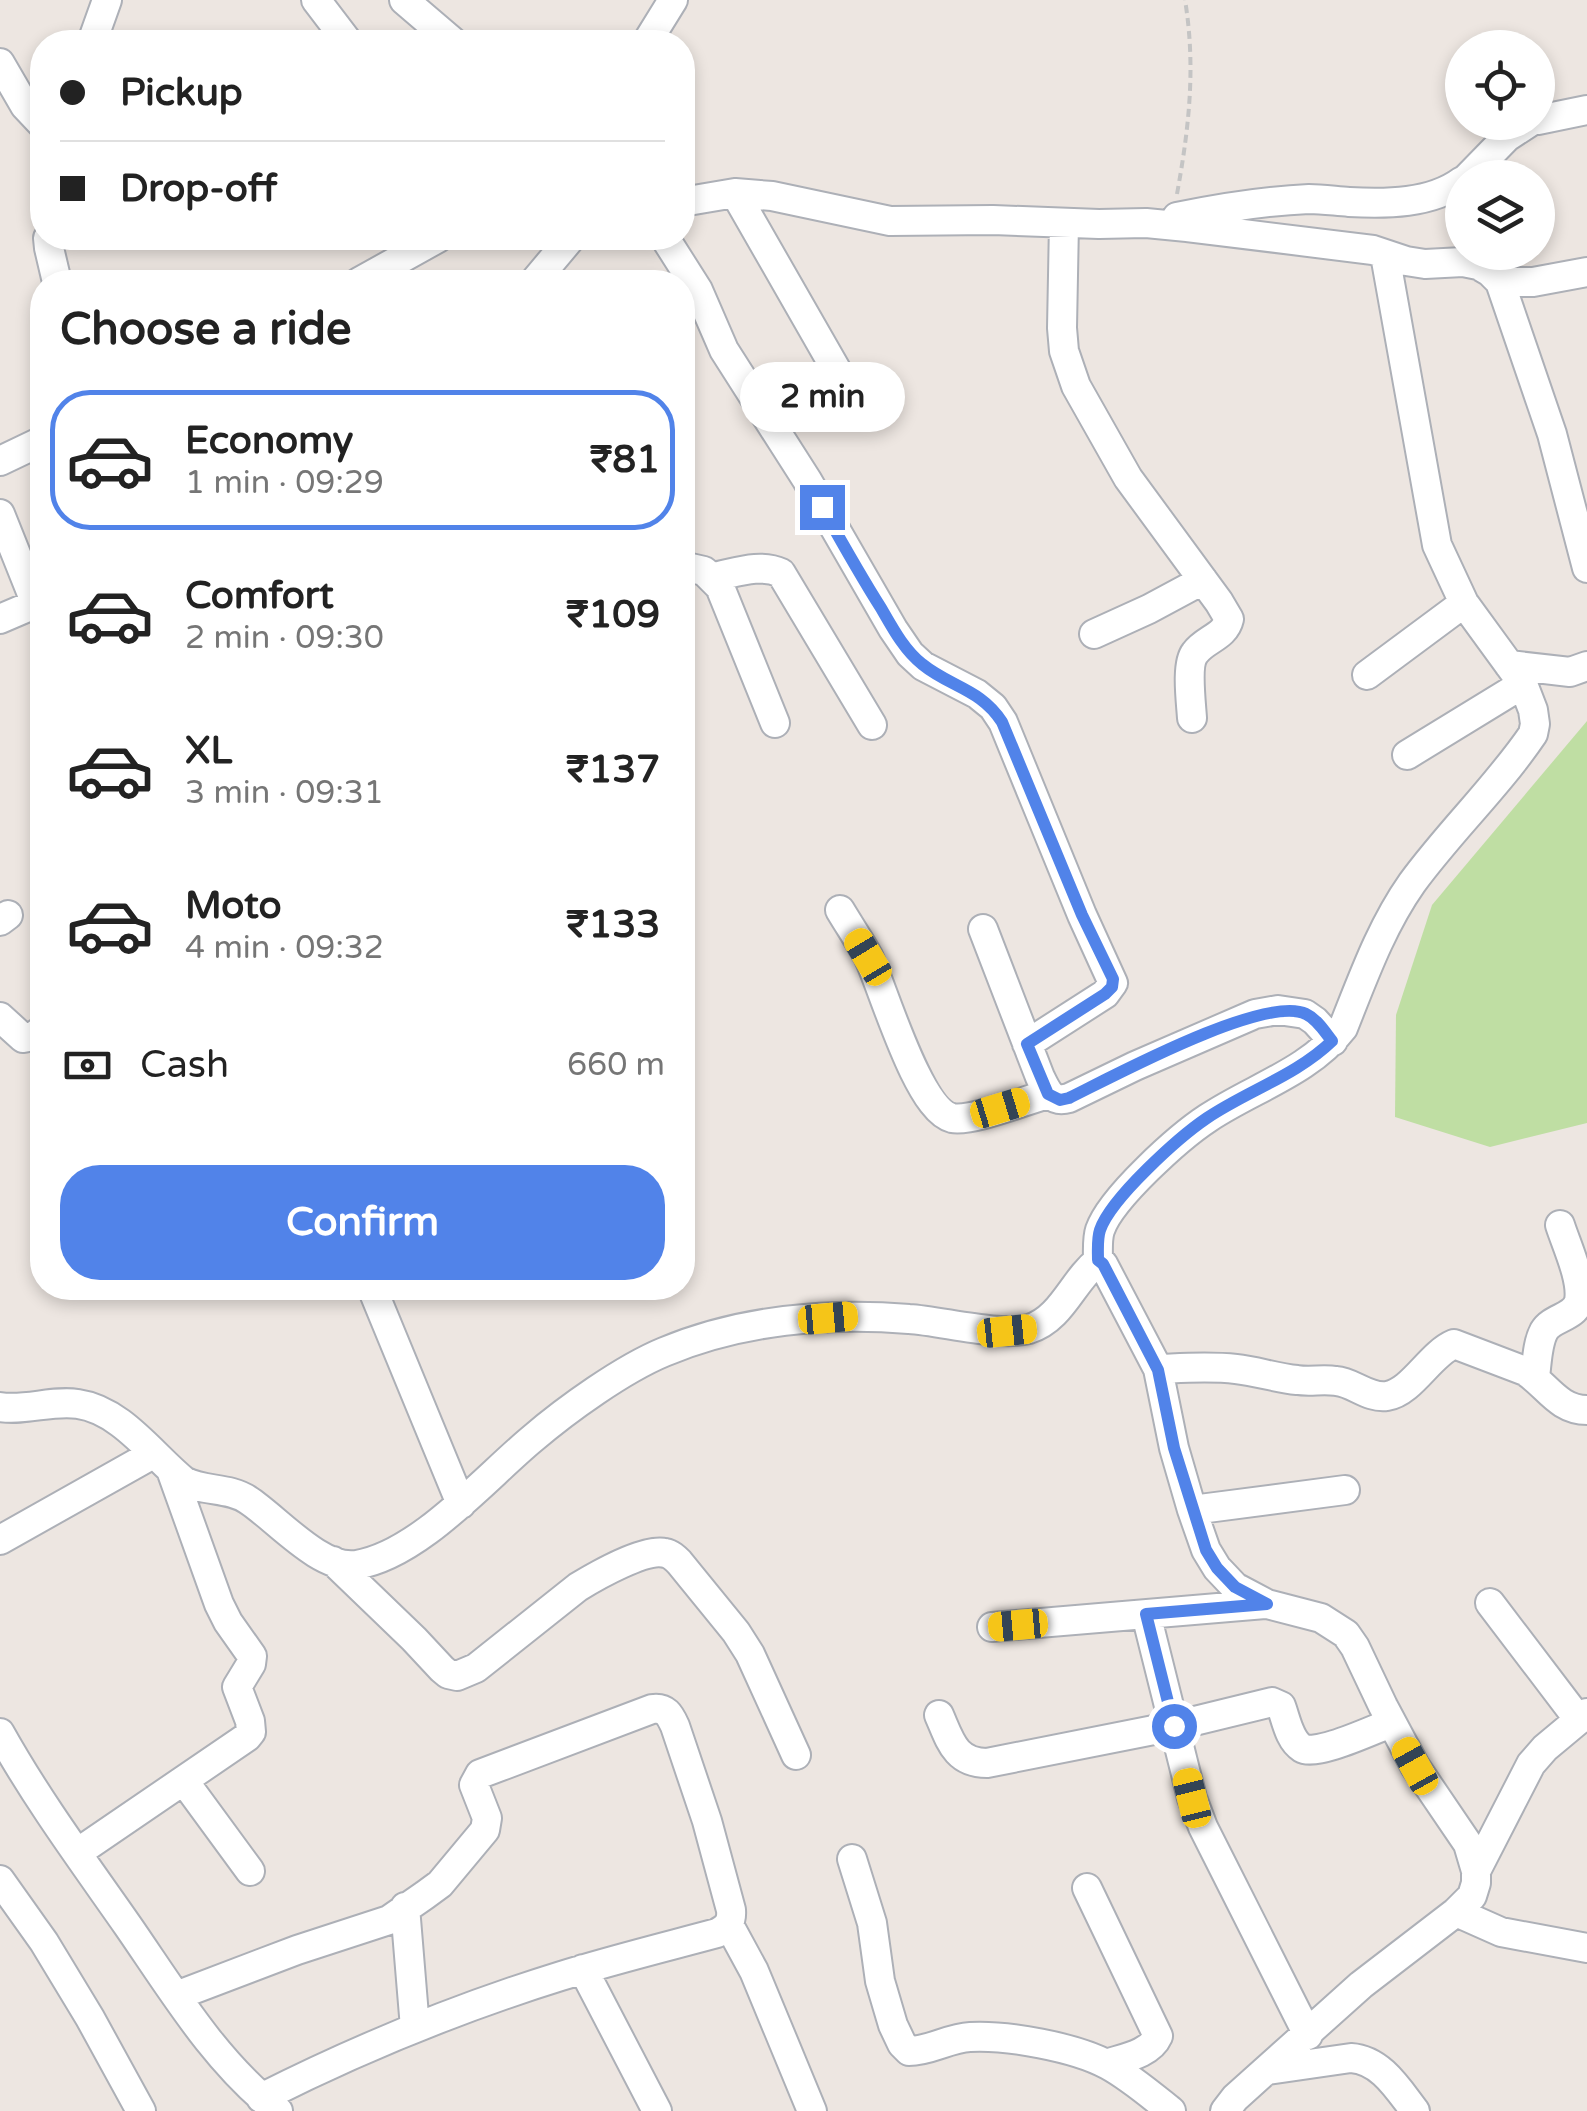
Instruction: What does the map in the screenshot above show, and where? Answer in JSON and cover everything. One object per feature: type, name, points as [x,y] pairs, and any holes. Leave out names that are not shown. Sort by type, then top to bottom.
[{"type":"street","points":[[97,30],[108,0]]},
{"type":"street","points":[[316,0],[339,30]]},
{"type":"street","points":[[404,0],[439,30]]},
{"type":"street","points":[[655,30],[674,0]]},
{"type":"street","points":[[0,63],[30,111]]},
{"type":"street","points":[[1555,117],[1587,110]]},
{"type":"street","points":[[1484,160],[1503,140]]},
{"type":"street","points":[[695,200],[736,193],[772,196],[890,221],[1064,223],[1159,221],[1249,205],[1313,199],[1420,199],[1445,190]]},
{"type":"street","points":[[736,193],[858,406]]},
{"type":"street","points":[[1159,221],[1372,250],[1425,264],[1463,262],[1490,272],[1500,282],[1552,434],[1587,568]]},
{"type":"street","points":[[1064,223],[1062,328],[1069,369],[1128,478],[1219,602],[1229,624],[1195,652],[1191,661],[1192,718]]},
{"type":"street","points":[[381,270],[416,250]]},
{"type":"street","points":[[544,270],[562,250]]},
{"type":"street","points":[[0,1406],[62,1403],[95,1409],[124,1426],[194,1486],[233,1492],[310,1549],[351,1566],[394,1551],[446,1517],[533,1438],[600,1389],[662,1353],[714,1334],[855,1315],[1007,1331],[1030,1328],[1049,1318],[1098,1260],[1101,1228],[1112,1208],[1176,1144],[1206,1118],[1322,1052],[1343,1028],[1388,921],[1448,836],[1533,734],[1533,710],[1516,674],[1464,603],[1436,546],[1385,255]]},
{"type":"street","points":[[1500,282],[1533,282],[1587,272]]},
{"type":"street","points":[[695,285],[724,350],[910,654],[923,666],[993,707],[1016,750],[1113,983],[1105,994],[1027,1044]]},
{"type":"street","points":[[0,461],[30,446]]},
{"type":"street","points":[[0,514],[30,582]]},
{"type":"street","points":[[713,577],[760,568],[782,573],[872,725]]},
{"type":"street","points":[[695,570],[713,577],[720,586],[775,724]]},
{"type":"street","points":[[1094,634],[1202,580]]},
{"type":"street","points":[[1367,675],[1464,603]]},
{"type":"street","points":[[0,619],[30,606]]},
{"type":"street","points":[[1407,754],[1516,674],[1570,672],[1587,666]]},
{"type":"street","points":[[840,910],[868,957],[909,1060],[942,1114],[968,1118],[1048,1094]]},
{"type":"street","points":[[982,930],[1048,1094],[1060,1100],[1238,1020],[1266,1012],[1306,1014],[1332,1041]]},
{"type":"street","points":[[0,1017],[23,1038],[30,1037]]},
{"type":"street","points":[[1535,1378],[1544,1330],[1576,1308],[1579,1301],[1577,1277],[1560,1224]]},
{"type":"street","points":[[1098,1260],[1158,1370],[1192,1510],[1217,1568],[1235,1587],[1267,1604],[1321,1618],[1346,1634],[1415,1766],[1468,1844],[1476,1871]]},
{"type":"street","points":[[377,1300],[461,1504]]},
{"type":"street","points":[[1158,1370],[1203,1366],[1240,1369],[1302,1381],[1348,1383],[1384,1397],[1399,1391],[1454,1344],[1525,1371],[1557,1400],[1576,1410],[1587,1410]]},
{"type":"street","points":[[0,1540],[162,1462]]},
{"type":"street","points":[[77,1853],[251,1732],[236,1687],[253,1660],[219,1604],[162,1462]]},
{"type":"street","points":[[1192,1510],[1345,1490]]},
{"type":"street","points":[[334,1561],[442,1669],[457,1676],[476,1668],[596,1576],[645,1555],[670,1554],[736,1632],[765,1684],[796,1755]]},
{"type":"street","points":[[1225,2111],[1361,1985],[1472,1896],[1476,1871],[1531,1764],[1583,1716],[1490,1603]]},
{"type":"street","points":[[992,1627],[1267,1604]]},
{"type":"street","points":[[1146,1614],[1192,1798],[1203,1827],[1308,2035]]},
{"type":"street","points":[[939,1715],[951,1743],[973,1763],[1174,1726],[1276,1702],[1292,1737],[1305,1750],[1314,1751],[1391,1723]]},
{"type":"street","points":[[0,1733],[11,1781],[77,1853],[176,1996],[222,2056],[270,2104],[319,2069],[415,2028],[584,1969],[717,1932],[728,1925],[731,1910],[707,1821],[671,1718],[657,1708],[480,1774],[474,1785],[487,1818],[486,1830],[440,1884],[389,1920],[176,1996]]},
{"type":"street","points":[[184,1780],[250,1871]]},
{"type":"street","points":[[852,1859],[872,1923],[880,1981],[893,2025],[908,2050],[967,2037],[1029,2041],[1106,2064],[1171,2111]]},
{"type":"street","points":[[0,1880],[10,1917],[90,2018],[141,2111]]},
{"type":"street","points":[[1087,1888],[1158,2036],[1154,2044],[1140,2053],[1106,2064]]},
{"type":"street","points":[[405,1907],[415,2028]]},
{"type":"street","points":[[1456,1912],[1501,1932],[1587,1948]]},
{"type":"street","points":[[728,1925],[754,1971],[812,2111]]},
{"type":"street","points":[[584,1969],[657,2111]]},
{"type":"street","points":[[1268,2070],[1362,2059],[1373,2063],[1395,2084],[1415,2111]]},
{"type":"path","points":[[1159,221],[1185,146],[1192,48],[1185,0]]},
{"type":"green space","points":[[1587,721],[1587,1123],[1490,1147],[1395,1117],[1396,1015],[1432,905]]},
{"type":"route","points":[[822,507],[910,654],[923,666],[993,707],[1016,750],[1082,915],[1113,979],[1105,994],[1027,1044],[1048,1094],[1060,1100],[1069,1098],[1255,1014],[1278,1010],[1306,1014],[1332,1041],[1322,1052],[1268,1085],[1206,1118],[1112,1208],[1098,1240],[1098,1260],[1158,1370],[1174,1448],[1206,1550],[1235,1587],[1267,1604],[1146,1614],[1174,1726]]}]
